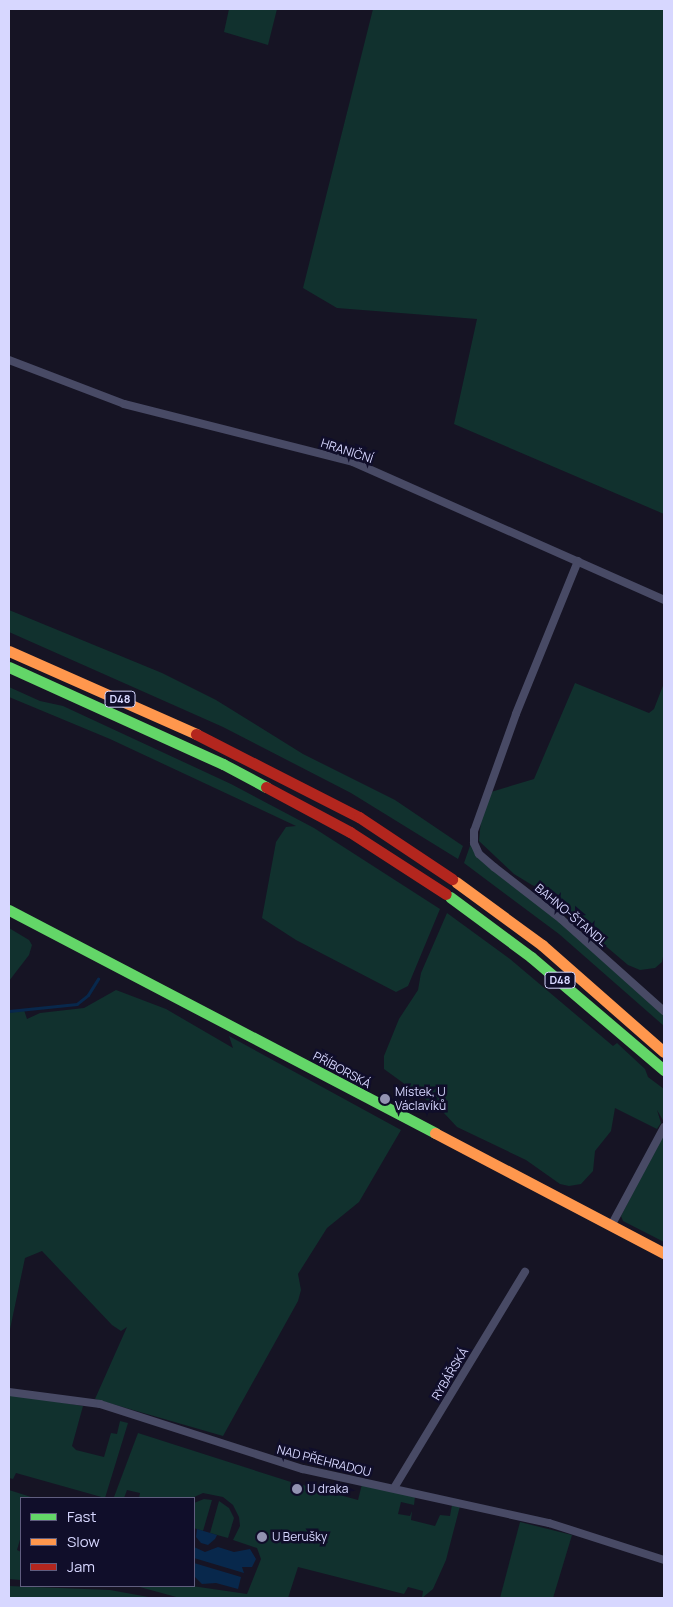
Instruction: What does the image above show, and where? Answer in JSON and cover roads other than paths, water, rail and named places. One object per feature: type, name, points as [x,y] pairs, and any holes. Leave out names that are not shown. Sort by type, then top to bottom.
[{"type":"main road","name":"D48","points":[[9,651],[156,715],[302,786],[359,817],[454,880],[542,945],[664,1052]]},
{"type":"main road","name":"D48","points":[[9,667],[232,768],[342,828],[448,896],[538,963],[664,1070]]},
{"type":"main road","name":"PŘÍBORSKÁ","points":[[9,910],[664,1253]]},
{"type":"street","name":"HRANIČNÍ","points":[[9,360],[124,404],[353,462],[664,600]]},
{"type":"street","name":"BAHNO-ŠTANDL","points":[[578,561],[516,714],[474,832],[479,854],[561,919],[664,1011]]},
{"type":"street","points":[[611,1226],[664,1127]]},
{"type":"street","name":"RYBÁŘSKÁ","points":[[394,1488],[525,1272]]},
{"type":"street","name":"NAD PŘEHRADOU","points":[[9,1392],[100,1404],[303,1469],[362,1484],[394,1488],[549,1523],[664,1560]]},
{"type":"water","points":[[197,1529],[217,1535],[208,1545],[201,1543],[196,1537]]},
{"type":"water","points":[[195,1547],[205,1552],[218,1547],[234,1552],[250,1549],[256,1559],[252,1567],[242,1567],[244,1573],[195,1558]]},
{"type":"water","points":[[195,1563],[241,1577],[238,1589],[216,1583],[202,1584],[195,1577]]},
{"type":"waterway","points":[[9,1011],[77,1004],[88,995],[98,979]]},
{"type":"place","name":"Místek, U Václavíků","points":[[385,1099]]},
{"type":"place","name":"U draka","points":[[297,1489]]},
{"type":"place","name":"U Berušky","points":[[262,1537]]}]
